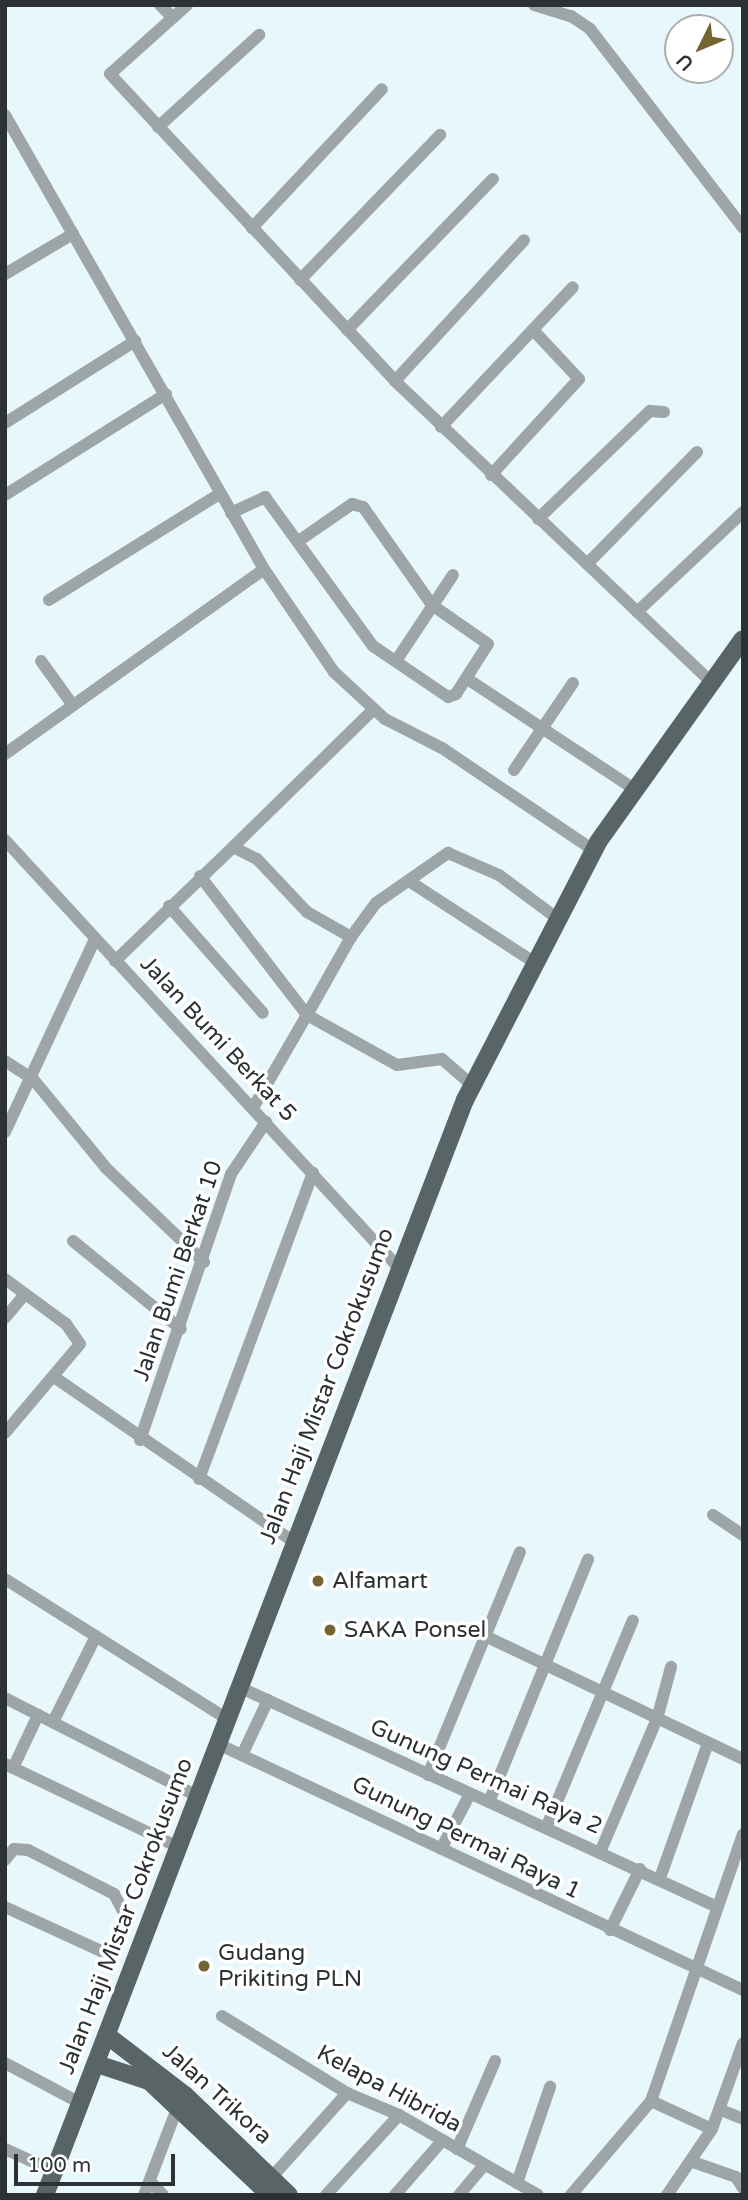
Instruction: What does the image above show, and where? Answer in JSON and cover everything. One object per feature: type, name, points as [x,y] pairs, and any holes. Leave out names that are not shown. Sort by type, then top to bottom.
[{"type":"main road","name":"Jalan Haji Mistar Cokrokusumo","points":[[45,2195],[108,2036],[226,1718],[399,1268],[472,1085],[593,850],[633,788],[743,639]]},
{"type":"main road","name":"Jalan Trikora","points":[[108,2036],[185,2095],[271,2186]]},
{"type":"main road","name":"Jalan Trikora","points":[[97,2064],[134,2072],[271,2186],[289,2195]]},
{"type":"street","points":[[160,5],[173,18]]},
{"type":"street","points":[[187,5],[110,74],[395,381],[710,681]]},
{"type":"street","points":[[534,5],[571,16],[590,29],[743,228]]},
{"type":"street","points":[[158,127],[259,35]]},
{"type":"street","points":[[252,229],[382,89]]},
{"type":"street","points":[[5,115],[166,394],[230,513],[264,569],[334,672],[373,710],[593,850]]},
{"type":"street","points":[[300,280],[440,135]]},
{"type":"street","points":[[347,330],[493,179]]},
{"type":"street","points":[[5,274],[73,234]]},
{"type":"street","points":[[395,381],[524,240]]},
{"type":"street","points":[[442,427],[573,287]]},
{"type":"street","points":[[492,475],[579,379],[533,330]]},
{"type":"street","points":[[5,423],[135,341]]},
{"type":"street","points":[[5,495],[166,394]]},
{"type":"street","points":[[538,519],[650,411],[664,412]]},
{"type":"street","points":[[587,564],[697,452]]},
{"type":"street","points":[[49,600],[219,494]]},
{"type":"street","points":[[230,513],[262,495],[300,540],[368,640],[448,697],[469,680],[488,644],[432,605],[357,503],[300,540]]},
{"type":"street","points":[[638,612],[743,512]]},
{"type":"street","points":[[5,754],[264,569]]},
{"type":"street","points":[[396,661],[453,575]]},
{"type":"street","points":[[41,661],[72,704]]},
{"type":"street","points":[[469,680],[633,788]]},
{"type":"street","points":[[513,770],[573,683]]},
{"type":"street","points":[[116,961],[169,906],[373,710]]},
{"type":"street","name":"Jalan Bumi Berkat 5","points":[[5,841],[399,1268]]},
{"type":"street","points":[[233,847],[257,859],[307,912],[351,937]]},
{"type":"street","points":[[253,1108],[351,937],[376,903],[412,883],[432,859],[460,855],[558,919]]},
{"type":"street","points":[[200,876],[307,1015],[397,1065],[442,1059],[472,1085]]},
{"type":"street","points":[[412,883],[535,963]]},
{"type":"street","points":[[169,906],[263,1013]]},
{"type":"street","points":[[5,1132],[33,1079],[96,939]]},
{"type":"street","points":[[5,1060],[33,1079],[106,1168],[204,1262]]},
{"type":"street","name":"Jalan Bumi Berkat 10","points":[[140,1440],[181,1329],[232,1174],[266,1122]]},
{"type":"street","points":[[199,1479],[313,1173]]},
{"type":"street","points":[[73,1241],[181,1329]]},
{"type":"street","points":[[5,1279],[78,1336],[80,1344],[5,1433]]},
{"type":"street","points":[[5,1318],[25,1294]]},
{"type":"street","points":[[54,1377],[140,1440],[294,1542]]},
{"type":"street","points":[[713,1516],[743,1535]]},
{"type":"street","points":[[428,1775],[520,1552]]},
{"type":"street","points":[[489,1802],[588,1559]]},
{"type":"street","points":[[5,1579],[226,1718]]},
{"type":"street","points":[[546,1828],[633,1620]]},
{"type":"street","points":[[53,1722],[96,1636]]},
{"type":"street","points":[[485,1636],[743,1759]]},
{"type":"street","points":[[601,1850],[657,1719],[671,1667]]},
{"type":"street","name":"Gunung Permai Raya 2","points":[[239,1687],[470,1794],[601,1850],[715,1906]]},
{"type":"street","points":[[5,1698],[197,1796]]},
{"type":"street","points":[[242,1755],[268,1700]]},
{"type":"street","points":[[38,1715],[9,1766],[178,1847]]},
{"type":"street","points":[[660,1878],[708,1743]]},
{"type":"street","name":"Gunung Permai Raya 1","points":[[218,1744],[610,1930],[743,1990]]},
{"type":"street","points":[[441,1849],[470,1794]]},
{"type":"street","points":[[571,2195],[650,2101],[715,1906],[739,1857],[743,1834]]},
{"type":"street","points":[[5,1860],[14,1849],[28,1850],[114,1894],[124,1906],[123,1925],[110,1948],[101,1951],[5,1907]]},
{"type":"street","points":[[610,1930],[640,1869]]},
{"type":"street","points":[[123,1925],[145,1934]]},
{"type":"street","name":"Kelapa Hibrida","points":[[222,2016],[347,2093],[398,2115],[534,2194]]},
{"type":"street","points":[[667,2195],[694,2162],[712,2129],[743,2043]]},
{"type":"street","points":[[457,2149],[495,2061]]},
{"type":"street","points":[[5,2063],[82,2104]]},
{"type":"street","points":[[517,2183],[550,2087]]},
{"type":"street","points":[[271,2186],[347,2093]]},
{"type":"street","points":[[650,2101],[712,2129]]},
{"type":"street","points":[[144,2195],[178,2106]]},
{"type":"street","points":[[721,2110],[743,2119]]},
{"type":"street","points":[[326,2195],[398,2115]]},
{"type":"street","points":[[395,2195],[442,2141]]},
{"type":"street","points":[[5,2149],[53,2171]]},
{"type":"street","points":[[694,2162],[740,2182]]},
{"type":"street","points":[[459,2195],[484,2165]]},
{"type":"street","points":[[150,2181],[163,2195]]},
{"type":"place","name":"Alfamart","points":[[318,1581]]},
{"type":"place","name":"SAKA Ponsel","points":[[330,1630]]},
{"type":"place","name":"Gudang Prikiting PLN","points":[[204,1966]]}]
